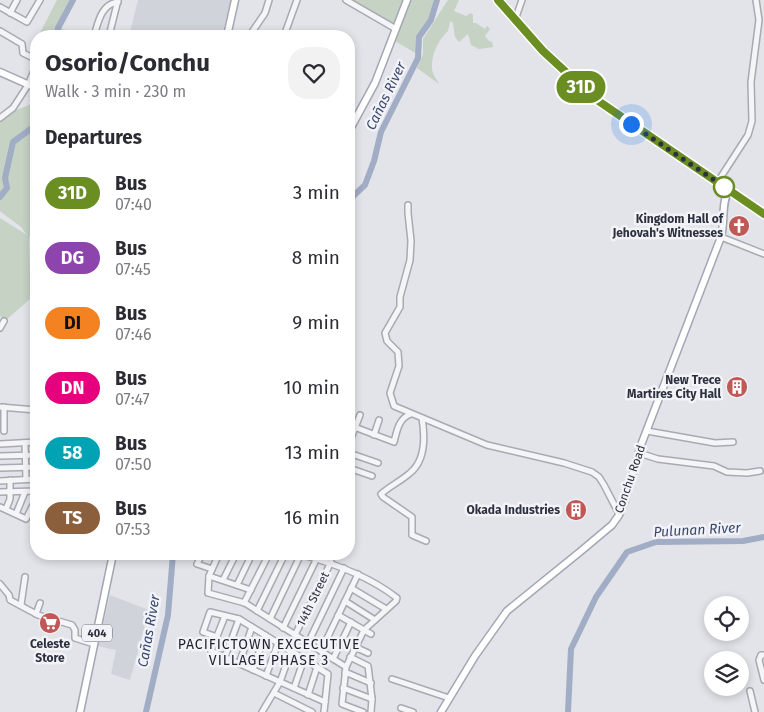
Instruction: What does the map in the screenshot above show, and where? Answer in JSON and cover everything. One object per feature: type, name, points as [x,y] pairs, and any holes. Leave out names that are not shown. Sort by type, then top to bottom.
[{"type":"main road","points":[[228,30],[235,0]]},
{"type":"main road","points":[[355,121],[372,88],[407,0]]},
{"type":"main road","points":[[498,0],[548,56],[594,98],[764,214]]},
{"type":"main road","points":[[0,72],[28,85]]},
{"type":"main road","name":"Conchu Road","points":[[441,712],[475,656],[507,611],[612,525],[619,514],[647,431],[721,236],[724,225],[725,196],[729,190]]},
{"type":"main road","name":"404","points":[[80,712],[113,560]]},
{"type":"street","points":[[10,13],[17,0]]},
{"type":"street","points":[[0,7],[27,22],[40,0]]},
{"type":"street","points":[[253,30],[265,13],[269,0]]},
{"type":"street","points":[[286,30],[297,0]]},
{"type":"street","points":[[346,0],[396,29]]},
{"type":"street","points":[[515,20],[522,0]]},
{"type":"street","points":[[717,183],[748,134],[752,121],[751,82],[759,20],[756,0]]},
{"type":"street","points":[[96,30],[102,13],[112,3],[118,1]]},
{"type":"street","points":[[111,30],[118,1]]},
{"type":"street","points":[[0,31],[22,44],[23,52],[30,56]]},
{"type":"street","points":[[0,118],[13,108],[30,80]]},
{"type":"street","points":[[408,205],[411,241],[410,260],[400,297],[400,308],[388,328],[386,337],[388,343],[398,352],[399,366],[390,394],[396,407],[487,445],[564,463],[592,472],[599,477],[619,514]]},
{"type":"street","points":[[721,236],[764,254]]},
{"type":"street","points":[[0,326],[4,321]]},
{"type":"street","points":[[4,432],[2,407],[30,409]]},
{"type":"street","points":[[360,415],[356,428],[394,442],[401,422],[406,416],[411,414]]},
{"type":"street","points":[[422,418],[424,442],[417,465],[411,473],[383,492],[382,496],[412,517],[412,535],[426,541]]},
{"type":"street","points":[[374,434],[380,420]]},
{"type":"street","points":[[647,431],[716,443],[733,442]]},
{"type":"street","points":[[25,443],[26,480]]},
{"type":"street","points":[[0,444],[30,443]]},
{"type":"street","points":[[639,453],[658,459],[714,466],[727,472],[747,473],[760,470]]},
{"type":"street","points":[[355,455],[378,463]]},
{"type":"street","points":[[0,456],[30,456]]},
{"type":"street","points":[[0,468],[30,468]]},
{"type":"street","points":[[355,470],[372,476]]},
{"type":"street","points":[[10,480],[11,492],[3,508],[26,518],[30,510]]},
{"type":"street","points":[[0,481],[30,480]]},
{"type":"street","points":[[0,492],[30,492]]},
{"type":"street","points":[[16,514],[25,492]]},
{"type":"street","points":[[199,560],[197,564],[212,569]]},
{"type":"street","points":[[216,560],[209,576],[208,592],[244,603],[321,651],[345,669],[371,683]]},
{"type":"street","points":[[223,580],[233,560]]},
{"type":"street","points":[[237,585],[249,560]]},
{"type":"street","points":[[244,603],[265,560]]},
{"type":"street","points":[[257,611],[282,560]]},
{"type":"street","points":[[270,619],[298,560]]},
{"type":"street","points":[[283,628],[315,560]]},
{"type":"street","points":[[323,560],[358,574],[398,598],[364,630],[345,669],[342,704],[363,712]]},
{"type":"street","name":"14th Street","points":[[295,635],[331,562]]},
{"type":"street","points":[[308,643],[344,568]]},
{"type":"street","points":[[321,651],[358,574]]},
{"type":"street","points":[[209,576],[251,590]]},
{"type":"street","points":[[21,605],[25,577]]},
{"type":"street","points":[[0,584],[9,595],[10,600],[36,614],[72,625],[75,630],[75,638],[94,644]]},
{"type":"street","points":[[351,588],[386,610]]},
{"type":"street","points":[[0,598],[5,592]]},
{"type":"street","points":[[345,601],[375,620]]},
{"type":"street","points":[[36,614],[40,603]]},
{"type":"street","points":[[217,637],[203,632],[210,612],[239,619],[328,674],[324,712]]},
{"type":"street","points":[[338,615],[371,634]]},
{"type":"street","points":[[225,616],[211,651],[325,702]]},
{"type":"street","points":[[226,658],[239,619]]},
{"type":"street","points":[[333,659],[351,622]]},
{"type":"street","points":[[239,664],[252,627]]},
{"type":"street","points":[[253,670],[265,635]]},
{"type":"street","points":[[266,676],[278,643]]},
{"type":"street","points":[[355,647],[368,653]]},
{"type":"street","points":[[265,711],[280,682],[291,651]]},
{"type":"street","points":[[764,655],[759,660],[764,680]]},
{"type":"street","points":[[350,658],[368,666],[371,683],[371,712]]},
{"type":"street","points":[[294,688],[304,659]]},
{"type":"street","points":[[308,694],[317,667]]},
{"type":"street","points":[[392,679],[449,698]]},
{"type":"street","points":[[343,688],[372,699]]},
{"type":"street","points":[[750,691],[755,712]]},
{"type":"street","points":[[274,693],[312,712]]},
{"type":"street","points":[[401,708],[413,712]]},
{"type":"shaded area","points":[[138,0],[231,0],[224,30],[130,30]]},
{"type":"shaded area","points":[[110,595],[149,610],[130,680],[111,674],[116,650],[98,646]]},
{"type":"green space","points":[[57,0],[73,0],[59,28],[66,30],[42,30]]},
{"type":"green space","points":[[350,0],[404,0],[395,26]]},
{"type":"green space","points":[[409,0],[436,0],[429,19],[416,40],[417,54],[395,41]]},
{"type":"green space","points":[[448,0],[459,0],[454,11],[466,16],[471,13],[473,15],[473,23],[485,29],[487,26],[490,29],[485,36],[492,42],[493,47],[479,49],[471,45],[468,34],[459,42],[455,37],[453,23],[450,21],[448,31],[441,39],[433,55],[433,73],[439,84],[417,68],[423,54],[423,39]]},
{"type":"green space","points":[[30,104],[30,299],[6,320],[0,316],[0,218],[27,235],[21,227],[0,211],[0,122],[14,111]]},
{"type":"waterway","points":[[58,30],[73,0]]},
{"type":"waterway","name":"Cañas River","points":[[355,194],[365,185],[374,161],[381,132],[418,58],[419,37],[431,20],[437,0]]},
{"type":"waterway","points":[[0,197],[7,188],[5,178],[13,142],[30,129]]},
{"type":"waterway","name":"Pulunan River","points":[[568,712],[571,649],[596,597],[627,552],[656,542],[743,541],[764,537]]},
{"type":"waterway","name":"Cañas River","points":[[146,712],[168,615],[173,560]]},
{"type":"bus line","name":"31D","points":[[498,0],[543,51],[594,98],[764,214]]},
{"type":"place","name":"Kingdom Hall of Jehovah's Witnesses","points":[[739,226]]},
{"type":"place","name":"New Trece Martires City Hall","points":[[737,387]]},
{"type":"place","name":"Okada Industries","points":[[576,510]]},
{"type":"place","name":"Celeste Store","points":[[50,623]]},
{"type":"district","name":"PACIFICTOWN EXCECUTIVE VILLAGE PHASE 3","points":[[269,652]]},
{"type":"route","points":[[631,124],[729,190],[724,187]]}]
